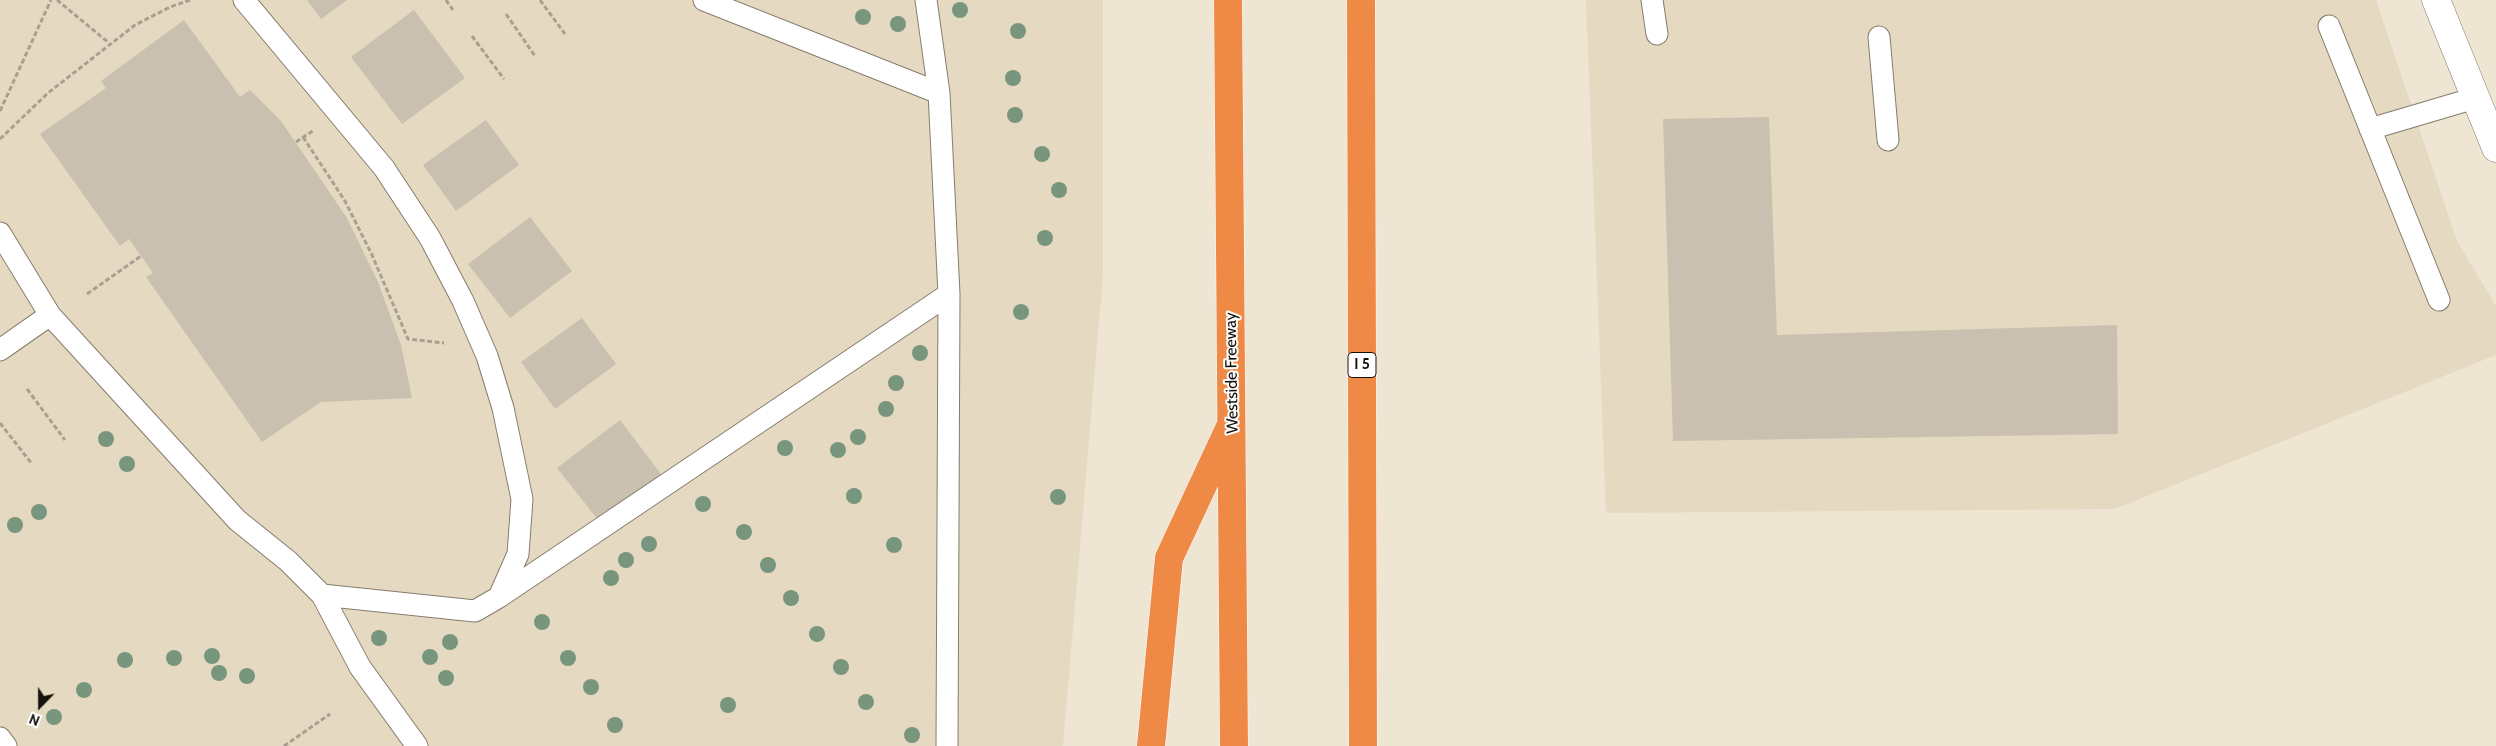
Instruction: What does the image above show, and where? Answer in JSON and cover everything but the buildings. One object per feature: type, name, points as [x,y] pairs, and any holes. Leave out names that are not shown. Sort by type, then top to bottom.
[{"type":"highway","name":"Westside Freeway","points":[[1228,0],[1233,420],[1234,746]]},
{"type":"highway","name":"I 5","points":[[1362,0],[1363,746]]},
{"type":"highway","points":[[1151,746],[1169,558],[1233,420]]},
{"type":"street","points":[[2436,0],[2496,148]]},
{"type":"lane","points":[[244,0],[384,168],[430,238],[463,301],[479,337],[503,408],[522,499],[518,554],[499,597]]},
{"type":"lane","points":[[704,0],[939,93]]},
{"type":"lane","points":[[926,0],[939,93],[949,294],[947,746]]},
{"type":"lane","points":[[1652,0],[1657,34]]},
{"type":"lane","points":[[2329,26],[2439,300]]},
{"type":"lane","points":[[1879,37],[1888,140]]},
{"type":"lane","points":[[2370,129],[2475,98]]},
{"type":"lane","points":[[0,233],[50,315],[237,520],[288,560],[322,595],[360,667],[416,746]]},
{"type":"lane","points":[[322,595],[475,611],[499,597],[949,294]]},
{"type":"lane","points":[[0,350],[50,315]]},
{"type":"lane","points":[[0,738],[6,746]]},
{"type":"path","points":[[0,111],[51,0]]},
{"type":"path","points":[[57,0],[110,44]]},
{"type":"path","points":[[0,139],[48,92],[135,24],[170,7],[190,0]]},
{"type":"path","points":[[446,0],[453,10]]},
{"type":"path","points":[[540,0],[565,34]]},
{"type":"path","points":[[506,14],[536,56]]},
{"type":"path","points":[[472,36],[504,79]]},
{"type":"path","points":[[296,142],[319,127]]},
{"type":"path","points":[[302,137],[345,201],[380,272],[408,339],[444,343]]},
{"type":"path","points":[[87,294],[141,256]]},
{"type":"path","points":[[27,389],[65,440]]},
{"type":"path","points":[[0,423],[32,464]]},
{"type":"path","points":[[284,746],[330,714]]},
{"type":"shaded area","points":[[0,0],[1103,0],[1103,275],[1063,746],[0,746]]},
{"type":"shaded area","points":[[1586,0],[2376,0],[2457,241],[2496,306],[2496,355],[2115,509],[1606,513]]}]
